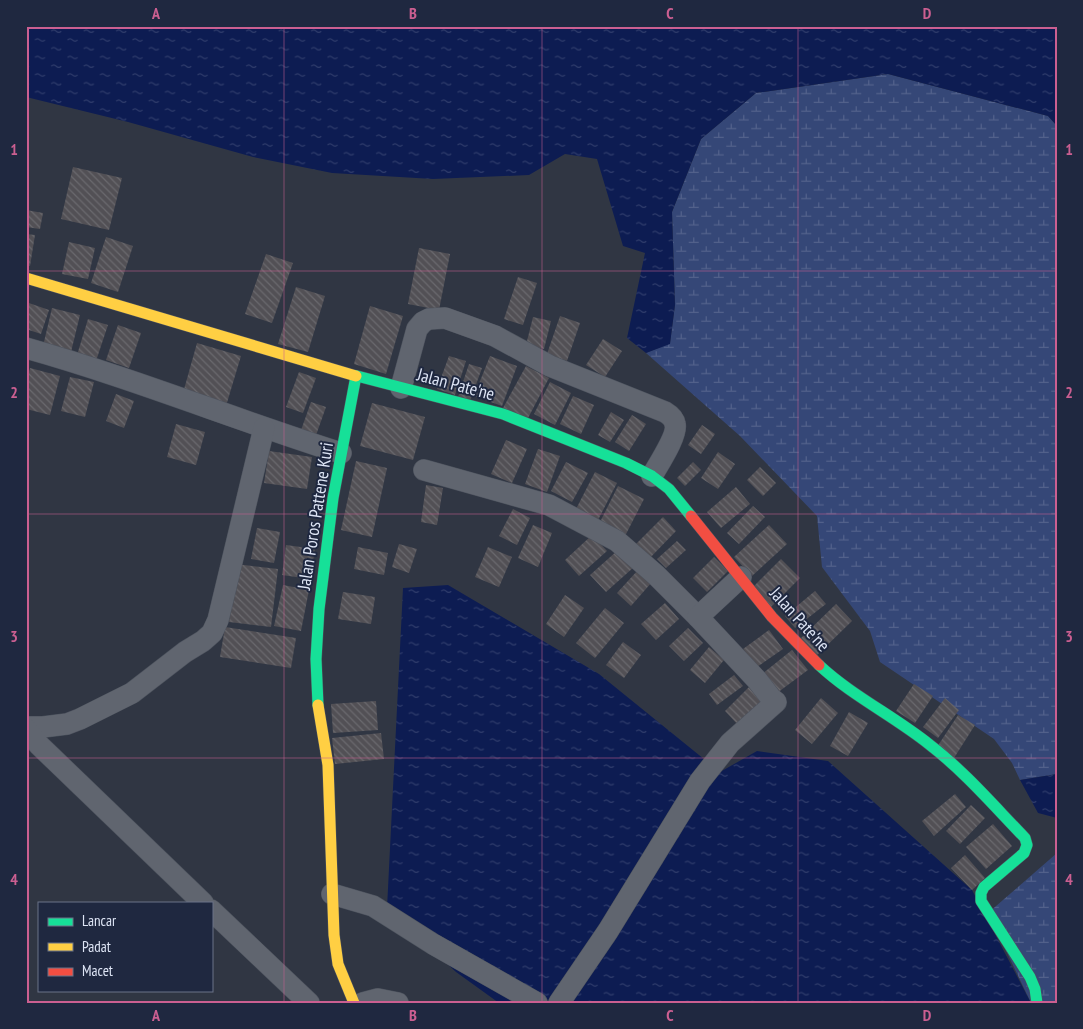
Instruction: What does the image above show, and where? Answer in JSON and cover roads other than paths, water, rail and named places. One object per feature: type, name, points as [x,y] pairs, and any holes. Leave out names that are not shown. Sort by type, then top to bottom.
[{"type":"street","points":[[26,278],[357,376]]},
{"type":"street","points":[[400,388],[417,329],[423,322],[429,319],[445,318],[496,336],[550,366],[665,412],[673,418],[676,426],[675,434],[652,476]]},
{"type":"street","points":[[26,348],[141,383],[264,428],[342,453]]},
{"type":"street","name":"Jalan Pate'ne","points":[[357,376],[503,414],[626,463],[652,476],[670,489],[789,636],[836,681],[929,744],[956,767],[1025,838],[1027,846],[1024,853],[984,887],[981,893],[981,901],[1030,977],[1035,989],[1037,1003]]},
{"type":"street","name":"Jalan Poros Pattene Kuri","points":[[354,1003],[338,964],[334,935],[328,765],[318,702],[316,658],[319,609],[333,498],[357,376]]},
{"type":"street","points":[[26,728],[67,724],[132,693],[212,633],[218,620],[264,428]]},
{"type":"street","points":[[424,470],[549,505],[617,542],[656,574],[698,616],[776,702],[730,743],[700,782],[608,931],[559,1003]]},
{"type":"street","points":[[698,616],[741,577]]},
{"type":"street","points":[[26,728],[39,745],[202,902]]},
{"type":"street","points":[[332,894],[372,906],[433,944],[537,1003]]},
{"type":"street","points":[[212,911],[309,1003]]},
{"type":"street","points":[[363,1003],[378,999],[398,1003]]},
{"type":"water","points":[[26,26],[1057,26],[1057,126],[1048,116],[888,74],[756,93],[701,139],[672,212],[675,305],[670,344],[646,353],[627,338],[645,253],[623,246],[597,159],[565,154],[529,175],[433,179],[332,173],[253,157],[128,122],[26,97]]},
{"type":"water","points":[[448,585],[599,674],[720,772],[757,751],[828,761],[972,890],[1031,1003],[499,1003],[456,972],[387,908],[403,588]]},
{"type":"water","points":[[1057,774],[1057,818],[1038,813],[1020,780]]}]
